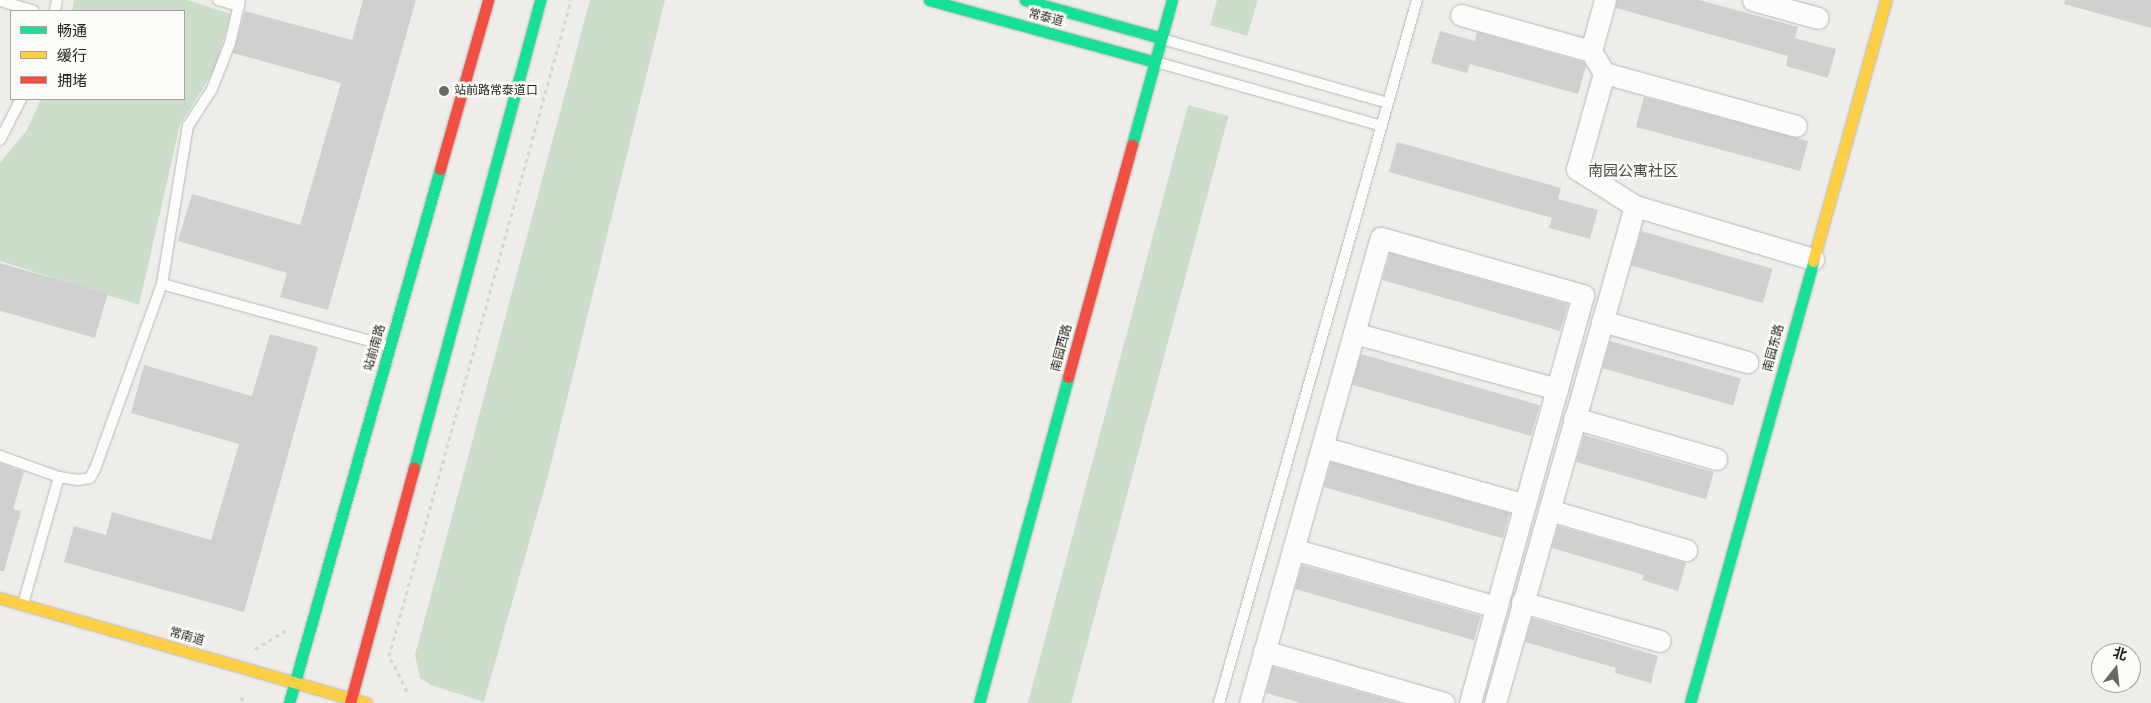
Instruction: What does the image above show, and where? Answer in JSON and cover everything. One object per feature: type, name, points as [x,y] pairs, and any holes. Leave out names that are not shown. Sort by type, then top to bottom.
[{"type":"street","name":"站前南路","points":[[289,703],[488,0]]},
{"type":"street","points":[[351,701],[540,0]]},
{"type":"street","name":"常泰道","points":[[929,0],[1155,62]]},
{"type":"street","name":"常泰道","points":[[1025,0],[1161,38]]},
{"type":"street","name":"南园西路","points":[[979,703],[1172,0]]},
{"type":"street","points":[[1591,51],[1605,0]]},
{"type":"street","points":[[1753,0],[1818,18]]},
{"type":"street","name":"南园东路","points":[[1690,703],[1886,0]]},
{"type":"street","points":[[1461,15],[1591,51],[1604,73],[1796,126]]},
{"type":"street","points":[[1604,73],[1577,169],[1635,206],[1813,259]]},
{"type":"street","points":[[1495,703],[1635,206]]},
{"type":"street","points":[[1250,703],[1381,238],[1584,295],[1470,703]]},
{"type":"street","points":[[1602,321],[1747,362]]},
{"type":"street","points":[[1354,333],[1557,389]]},
{"type":"street","points":[[1574,418],[1716,459]]},
{"type":"street","points":[[1322,447],[1526,505]]},
{"type":"street","points":[[1548,510],[1686,550]]},
{"type":"street","points":[[1293,548],[1497,607]]},
{"type":"street","name":"常南道","points":[[0,598],[295,682],[351,701],[366,703]]},
{"type":"street","points":[[1522,602],[1660,641]]},
{"type":"street","points":[[1264,651],[1444,703]]},
{"type":"lane","points":[[0,456],[59,477],[78,480],[90,478],[95,469],[162,284],[188,126],[212,89],[230,43],[240,3],[218,0]]},
{"type":"lane","points":[[1219,703],[1417,0]]},
{"type":"lane","points":[[0,1],[31,10]]},
{"type":"lane","points":[[1161,38],[1388,103]]},
{"type":"lane","points":[[1155,62],[1382,126]]},
{"type":"lane","points":[[0,140],[20,100]]},
{"type":"lane","points":[[162,284],[390,346]]},
{"type":"lane","points":[[23,604],[59,477]]},
{"type":"path","points":[[406,692],[389,656],[570,0]]},
{"type":"path","points":[[241,697],[245,703]]},
{"type":"green space","points":[[74,0],[187,0],[231,14],[215,69],[180,125],[139,305],[0,261],[0,163],[27,130],[41,100],[185,100],[185,10],[72,10]]},
{"type":"green space","points":[[590,0],[665,0],[549,472],[484,702],[431,685],[420,678],[415,655]]},
{"type":"green space","points":[[1217,0],[1258,0],[1247,36],[1210,25]]},
{"type":"green space","points":[[1188,105],[1229,116],[1071,703],[1028,703]]},
{"type":"building","points":[[363,0],[416,0],[328,310],[280,297],[287,273],[178,241],[192,194],[300,225],[341,83],[233,53],[245,11],[352,40]]},
{"type":"building","points":[[1617,0],[1699,0],[1798,27],[1795,38],[1836,49],[1828,78],[1786,66],[1788,56],[1616,8]]},
{"type":"building","points":[[2065,0],[2151,0],[2151,28],[2064,4]]},
{"type":"building","points":[[1440,31],[1475,41],[1477,32],[1583,62],[1586,66],[1578,94],[1470,64],[1467,73],[1431,63]]},
{"type":"building","points":[[1644,97],[1808,141],[1800,171],[1636,127]]},
{"type":"building","points":[[1397,142],[1561,188],[1558,199],[1598,210],[1590,239],[1549,228],[1552,218],[1389,172]]},
{"type":"building","points":[[1641,231],[1773,269],[1763,303],[1631,266]]},
{"type":"building","points":[[1390,253],[1568,304],[1560,331],[1382,280]]},
{"type":"building","points":[[0,263],[108,294],[95,338],[0,311]]},
{"type":"building","points":[[270,334],[318,347],[244,612],[64,562],[74,526],[106,535],[112,512],[211,540],[239,444],[131,413],[144,365],[252,396]]},
{"type":"building","points":[[1610,341],[1741,378],[1733,405],[1602,368]]},
{"type":"building","points":[[1361,354],[1540,405],[1531,436],[1352,385]]},
{"type":"building","points":[[1584,435],[1714,472],[1706,499],[1576,462]]},
{"type":"building","points":[[1331,462],[1510,513],[1503,538],[1324,487]]},
{"type":"building","points":[[0,463],[24,472],[13,509],[21,511],[4,571],[0,571]]},
{"type":"building","points":[[1558,526],[1686,563],[1678,591],[1642,580],[1644,575],[1552,548]]},
{"type":"building","points":[[1302,565],[1481,616],[1474,640],[1295,589]]},
{"type":"building","points":[[1532,618],[1658,656],[1651,683],[1615,673],[1616,668],[1525,642]]},
{"type":"building","points":[[1273,667],[1399,703],[1301,703],[1266,693]]},
{"type":"traffic: fast","points":[[414,468],[540,0]]},
{"type":"traffic: fast","points":[[929,0],[1155,62]]},
{"type":"traffic: fast","points":[[1025,0],[1161,38]]},
{"type":"traffic: fast","points":[[1132,145],[1172,0]]},
{"type":"traffic: fast","points":[[289,703],[440,169]]},
{"type":"traffic: fast","points":[[1690,703],[1813,261]]},
{"type":"traffic: fast","points":[[979,703],[1068,377]]},
{"type":"traffic: slow","points":[[1813,261],[1886,0]]},
{"type":"traffic: slow","points":[[0,598],[366,703]]},
{"type":"traffic: jam","points":[[440,169],[488,0]]},
{"type":"traffic: jam","points":[[1068,377],[1132,145]]},
{"type":"traffic: jam","points":[[350,703],[414,468]]},
{"type":"place","name":"站前路常泰道口","points":[[444,91]]},
{"type":"district","name":"南园公寓社区","points":[[1633,172]]}]
